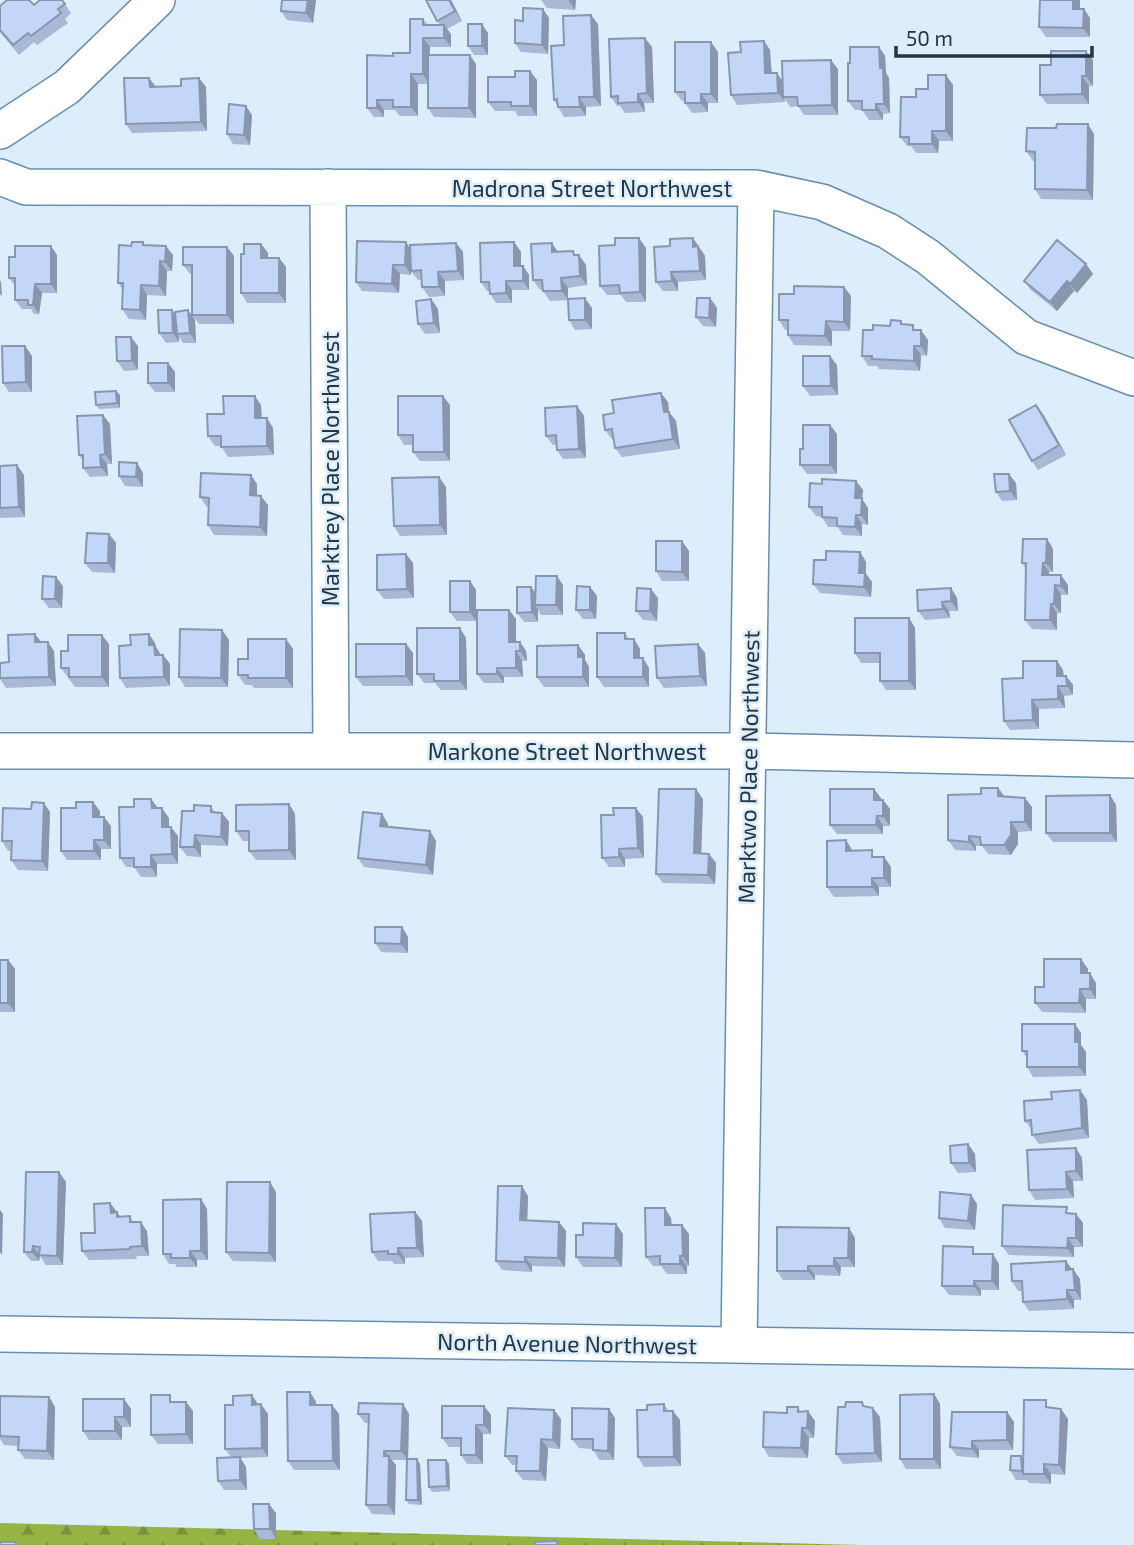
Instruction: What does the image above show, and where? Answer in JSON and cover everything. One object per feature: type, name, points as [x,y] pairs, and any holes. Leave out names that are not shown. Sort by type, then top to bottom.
[{"type":"street","points":[[0,131],[67,87],[157,0]]},
{"type":"street","name":"Madrona Street Northwest","points":[[0,177],[26,187],[756,188],[822,202],[888,231],[928,257],[1026,337],[1134,378]]},
{"type":"street","name":"Marktrey Place Northwest","points":[[328,187],[331,751]]},
{"type":"street","name":"Marktwo Place Northwest","points":[[739,1345],[756,188]]},
{"type":"street","name":"Markone Street Northwest","points":[[0,751],[748,751],[1134,760]]},
{"type":"street","name":"North Avenue Northwest","points":[[0,1334],[1134,1351]]},
{"type":"green space","points":[[0,1523],[862,1545],[0,1545]]},
{"type":"building","points":[[7,0],[29,0],[34,5],[40,0],[62,0],[65,4],[58,9],[61,13],[31,36],[28,33],[13,45],[0,30],[0,6]]},
{"type":"building","points":[[282,0],[308,0],[306,13],[281,11]]},
{"type":"building","points":[[426,0],[449,0],[455,11],[437,21]]},
{"type":"building","points":[[1040,0],[1073,0],[1073,9],[1084,9],[1083,28],[1039,27]]},
{"type":"building","points":[[523,8],[543,9],[542,45],[515,43],[515,20],[523,21]]},
{"type":"building","points":[[591,15],[594,97],[579,97],[580,107],[558,107],[557,99],[554,100],[551,46],[564,45],[563,16]]},
{"type":"building","points":[[410,19],[423,19],[423,25],[444,25],[444,38],[423,38],[423,74],[411,74],[411,107],[393,107],[393,100],[377,100],[377,108],[367,108],[367,55],[393,56],[393,53],[410,53]]},
{"type":"building","points":[[468,24],[482,24],[482,46],[468,46]]},
{"type":"building","points":[[645,38],[647,93],[638,94],[638,102],[618,103],[618,96],[611,97],[609,39]]},
{"type":"building","points":[[764,41],[765,73],[777,73],[778,93],[731,95],[728,53],[741,52],[740,42]]},
{"type":"building","points":[[675,42],[711,42],[711,94],[701,94],[701,103],[685,103],[685,92],[675,92]]},
{"type":"building","points":[[850,47],[879,47],[880,68],[883,68],[884,104],[876,104],[876,110],[862,110],[862,101],[848,101]]},
{"type":"building","points":[[1051,51],[1086,51],[1086,76],[1082,76],[1082,94],[1040,95],[1040,65],[1051,65]]},
{"type":"building","points":[[428,55],[470,55],[469,108],[428,108]]},
{"type":"building","points":[[831,60],[832,105],[798,106],[797,97],[783,97],[782,61]]},
{"type":"building","points":[[515,71],[530,71],[530,106],[511,106],[511,102],[488,102],[488,77],[515,77]]},
{"type":"building","points":[[928,75],[946,75],[946,131],[932,131],[932,144],[909,144],[909,137],[900,137],[901,97],[916,97],[916,89],[928,89]]},
{"type":"building","points":[[124,78],[149,78],[150,87],[181,86],[181,79],[199,78],[201,122],[126,124]]},
{"type":"building","points":[[229,104],[246,106],[244,135],[227,134]]},
{"type":"building","points":[[1057,124],[1088,124],[1087,190],[1035,189],[1035,152],[1026,151],[1027,128],[1056,128]]},
{"type":"building","points":[[615,238],[639,238],[640,292],[620,293],[619,285],[600,286],[599,246],[615,245]]},
{"type":"building","points":[[693,238],[693,247],[698,246],[700,271],[671,272],[672,281],[656,282],[654,247],[670,246],[670,239]]},
{"type":"building","points":[[1057,240],[1086,264],[1070,284],[1067,281],[1050,302],[1024,281]]},
{"type":"building","points":[[357,241],[406,242],[405,265],[393,265],[392,284],[356,282]]},
{"type":"building","points":[[132,242],[166,246],[165,262],[160,261],[159,286],[141,285],[140,310],[122,309],[123,283],[118,283],[119,245],[131,246]]},
{"type":"building","points":[[514,242],[514,266],[523,266],[523,281],[506,281],[506,293],[490,294],[489,282],[481,282],[480,243]]},
{"type":"building","points":[[456,243],[458,271],[438,272],[439,287],[422,287],[421,270],[411,271],[410,245]]},
{"type":"building","points":[[552,243],[552,252],[573,251],[574,255],[579,255],[580,276],[561,278],[562,291],[543,291],[542,280],[533,280],[531,244]]},
{"type":"building","points":[[244,244],[261,244],[261,258],[279,258],[279,293],[241,293],[241,254],[244,254]]},
{"type":"building","points":[[15,246],[51,246],[51,284],[35,284],[33,305],[28,305],[28,300],[15,300],[15,278],[9,278],[9,257],[15,257]]},
{"type":"building","points":[[183,247],[227,247],[227,315],[192,315],[192,265],[183,265]]},
{"type":"building","points":[[794,286],[844,287],[844,322],[826,321],[825,336],[788,335],[788,320],[779,320],[779,294],[794,294]]},
{"type":"building","points":[[585,298],[585,320],[569,320],[568,299]]},
{"type":"building","points":[[697,298],[710,298],[709,318],[696,317]]},
{"type":"building","points":[[431,299],[434,323],[418,324],[416,301]]},
{"type":"building","points":[[158,310],[172,310],[173,333],[159,333]]},
{"type":"building","points":[[188,310],[190,333],[177,334],[175,312]]},
{"type":"building","points":[[891,320],[913,325],[913,330],[921,330],[921,346],[914,346],[914,361],[862,356],[863,330],[873,330],[873,325],[890,326]]},
{"type":"building","points":[[116,337],[131,337],[132,361],[117,361]]},
{"type":"building","points":[[2,346],[25,346],[26,382],[3,383]]},
{"type":"building","points":[[803,356],[830,356],[831,386],[803,386]]},
{"type":"building","points":[[148,363],[168,363],[168,383],[148,383]]},
{"type":"building","points":[[116,391],[117,403],[96,405],[95,392]]},
{"type":"building","points":[[661,393],[664,412],[669,412],[673,439],[615,448],[612,429],[605,430],[603,415],[614,413],[612,400]]},
{"type":"building","points":[[223,396],[255,396],[255,418],[267,418],[267,446],[221,447],[221,436],[208,436],[207,414],[224,414]]},
{"type":"building","points":[[398,396],[443,396],[444,452],[413,452],[413,435],[398,435]]},
{"type":"building","points":[[1036,405],[1059,445],[1032,461],[1009,420]]},
{"type":"building","points":[[577,406],[579,449],[557,450],[556,435],[546,436],[545,408]]},
{"type":"building","points":[[103,415],[105,454],[100,455],[101,467],[83,468],[83,455],[79,455],[77,416]]},
{"type":"building","points":[[803,425],[830,425],[830,465],[800,465]]},
{"type":"building","points":[[119,462],[137,463],[136,477],[119,476]]},
{"type":"building","points":[[17,465],[19,507],[0,508],[0,466]]},
{"type":"building","points":[[201,473],[251,475],[250,495],[261,496],[260,527],[208,525],[209,498],[200,497]]},
{"type":"building","points":[[994,474],[1009,474],[1010,491],[996,492]]},
{"type":"building","points":[[439,477],[440,525],[394,526],[392,478]]},
{"type":"building","points":[[822,479],[856,481],[855,498],[862,498],[861,515],[856,515],[855,527],[837,526],[837,518],[822,517],[822,507],[809,507],[810,483],[822,484]]},
{"type":"building","points":[[87,533],[109,534],[108,563],[85,563]]},
{"type":"building","points":[[1023,539],[1047,539],[1046,563],[1043,563],[1042,575],[1061,575],[1061,586],[1055,585],[1050,620],[1025,620],[1026,563],[1022,563]]},
{"type":"building","points":[[656,541],[682,541],[682,572],[656,571]]},
{"type":"building","points":[[826,551],[860,552],[859,573],[865,573],[864,587],[813,584],[814,560],[826,560]]},
{"type":"building","points":[[406,554],[407,589],[377,590],[377,555]]},
{"type":"building","points":[[43,576],[56,577],[55,599],[42,599]]},
{"type":"building","points":[[536,576],[557,576],[556,605],[535,605]]},
{"type":"building","points":[[450,581],[470,581],[470,612],[450,612]]},
{"type":"building","points":[[577,586],[590,587],[590,610],[576,610]]},
{"type":"building","points":[[517,587],[531,587],[532,612],[517,613]]},
{"type":"building","points":[[637,588],[651,589],[650,611],[636,611]]},
{"type":"building","points":[[951,588],[951,601],[942,602],[943,609],[918,611],[917,590]]},
{"type":"building","points":[[477,610],[509,610],[509,642],[520,642],[520,651],[516,651],[516,668],[497,668],[497,674],[477,674]]},
{"type":"building","points":[[855,618],[909,618],[909,681],[880,681],[880,653],[855,653]]},
{"type":"building","points":[[417,628],[460,628],[460,681],[434,681],[434,674],[417,674]]},
{"type":"building","points":[[180,629],[222,630],[221,678],[179,677]]},
{"type":"building","points":[[597,633],[625,633],[625,639],[634,639],[634,658],[643,658],[643,677],[597,677]]},
{"type":"building","points":[[35,634],[35,642],[48,642],[49,677],[0,678],[0,663],[9,662],[8,635]]},
{"type":"building","points":[[149,634],[149,645],[154,645],[155,655],[163,655],[164,677],[120,678],[119,646],[131,645],[130,635]]},
{"type":"building","points":[[68,635],[102,635],[102,677],[69,677],[69,668],[61,668],[61,651],[68,651]]},
{"type":"building","points":[[248,639],[286,639],[286,678],[248,678],[248,675],[238,675],[238,659],[248,659]]},
{"type":"building","points":[[356,644],[406,644],[406,676],[356,677]]},
{"type":"building","points":[[698,644],[700,676],[657,678],[655,646]]},
{"type":"building","points":[[578,645],[578,657],[583,657],[583,677],[537,677],[537,646]]},
{"type":"building","points":[[1023,661],[1057,661],[1057,676],[1066,676],[1067,686],[1058,686],[1058,699],[1032,700],[1033,720],[1004,721],[1002,679],[1023,678]]},
{"type":"building","points":[[981,788],[998,788],[998,796],[1025,798],[1025,822],[1011,822],[1011,835],[1004,845],[981,845],[980,837],[969,836],[969,842],[948,840],[948,795],[981,794]]},
{"type":"building","points":[[659,789],[696,789],[694,853],[709,854],[708,875],[656,874]]},
{"type":"building","points":[[830,789],[874,789],[874,800],[883,800],[883,816],[877,816],[876,825],[830,825]]},
{"type":"building","points":[[1110,795],[1110,833],[1046,833],[1046,796]]},
{"type":"building","points":[[134,799],[151,799],[152,808],[162,808],[162,827],[171,827],[172,854],[151,855],[151,867],[134,867],[134,858],[120,858],[119,807],[134,807]]},
{"type":"building","points":[[32,802],[44,803],[42,861],[11,860],[12,841],[2,841],[3,808],[31,809]]},
{"type":"building","points":[[76,802],[93,802],[93,817],[104,817],[104,840],[94,840],[94,851],[61,851],[61,808],[76,808]]},
{"type":"building","points":[[289,804],[289,850],[249,851],[249,831],[236,831],[236,805]]},
{"type":"building","points":[[194,805],[211,806],[211,812],[222,813],[221,837],[195,835],[194,847],[180,847],[182,811],[194,811]]},
{"type":"building","points":[[613,808],[636,808],[638,848],[619,849],[619,857],[602,858],[601,815],[614,815]]},
{"type":"building","points":[[363,812],[382,814],[380,826],[430,831],[426,865],[358,858]]},
{"type":"building","points":[[846,840],[846,851],[872,850],[872,857],[884,857],[884,878],[872,878],[872,887],[827,887],[827,841]]},
{"type":"building","points":[[375,927],[402,927],[401,944],[375,943]]},
{"type":"building","points":[[1044,959],[1081,959],[1081,973],[1090,973],[1090,989],[1080,989],[1079,1003],[1035,1003],[1035,987],[1044,987]]},
{"type":"building","points":[[0,960],[8,960],[8,1003],[0,1003]]},
{"type":"building","points":[[1022,1024],[1075,1024],[1075,1042],[1079,1042],[1079,1067],[1027,1067],[1027,1051],[1022,1051]]},
{"type":"building","points":[[1080,1090],[1082,1128],[1032,1135],[1031,1120],[1025,1121],[1024,1101],[1052,1099],[1051,1092]]},
{"type":"building","points":[[968,1144],[969,1163],[951,1163],[950,1146]]},
{"type":"building","points":[[1076,1148],[1076,1171],[1066,1172],[1067,1189],[1029,1190],[1027,1150]]},
{"type":"building","points":[[26,1172],[59,1172],[57,1256],[39,1255],[40,1247],[33,1246],[32,1252],[24,1252]]},
{"type":"building","points":[[227,1182],[270,1182],[269,1253],[226,1252]]},
{"type":"building","points":[[498,1186],[522,1186],[520,1220],[559,1222],[558,1258],[525,1257],[525,1262],[496,1261]]},
{"type":"building","points":[[940,1192],[971,1195],[968,1221],[939,1218]]},
{"type":"building","points":[[201,1199],[201,1251],[190,1251],[190,1258],[171,1258],[171,1254],[163,1254],[163,1200]]},
{"type":"building","points":[[110,1203],[111,1213],[117,1212],[117,1217],[130,1216],[130,1222],[141,1222],[142,1246],[82,1251],[81,1233],[95,1233],[94,1204]]},
{"type":"building","points":[[1003,1205],[1067,1207],[1066,1213],[1076,1214],[1076,1238],[1068,1238],[1067,1248],[1002,1246]]},
{"type":"building","points":[[645,1208],[665,1208],[665,1225],[682,1225],[683,1256],[680,1256],[680,1264],[660,1264],[660,1256],[646,1257]]},
{"type":"building","points":[[415,1212],[417,1248],[398,1248],[398,1254],[388,1254],[388,1251],[372,1252],[370,1214]]},
{"type":"building","points":[[583,1223],[616,1224],[615,1258],[576,1257],[576,1235],[583,1235]]},
{"type":"building","points":[[777,1227],[849,1228],[848,1258],[834,1258],[834,1266],[808,1266],[808,1271],[777,1271]]},
{"type":"building","points":[[943,1246],[973,1247],[973,1254],[993,1254],[992,1281],[974,1281],[974,1286],[942,1286]]},
{"type":"building","points":[[1066,1261],[1066,1270],[1073,1269],[1075,1290],[1067,1290],[1067,1299],[1023,1302],[1022,1281],[1012,1281],[1011,1264]]},
{"type":"building","points":[[287,1392],[310,1392],[310,1405],[332,1405],[333,1461],[288,1461]]},
{"type":"building","points":[[934,1394],[934,1459],[900,1459],[900,1395]]},
{"type":"building","points":[[151,1395],[170,1395],[170,1402],[186,1402],[186,1434],[151,1435]]},
{"type":"building","points":[[252,1395],[252,1405],[261,1404],[262,1448],[225,1449],[225,1405],[233,1405],[233,1396]]},
{"type":"building","points":[[0,1396],[49,1397],[47,1451],[18,1450],[19,1437],[0,1436]]},
{"type":"building","points":[[83,1399],[124,1399],[124,1417],[115,1417],[115,1431],[83,1431]]},
{"type":"building","points":[[1024,1400],[1046,1400],[1046,1407],[1061,1409],[1059,1465],[1044,1464],[1044,1474],[1023,1474]]},
{"type":"building","points":[[846,1402],[862,1402],[863,1406],[873,1408],[875,1453],[836,1454],[838,1407],[845,1407]]},
{"type":"building","points":[[359,1403],[403,1404],[401,1451],[384,1451],[384,1456],[389,1456],[388,1505],[366,1505],[369,1414],[358,1414]]},
{"type":"building","points":[[664,1404],[664,1411],[673,1411],[674,1457],[638,1457],[637,1410],[647,1410],[647,1405]]},
{"type":"building","points":[[442,1406],[484,1406],[484,1425],[476,1425],[476,1455],[461,1455],[461,1438],[442,1438]]},
{"type":"building","points":[[787,1407],[798,1407],[798,1412],[808,1411],[807,1428],[802,1428],[801,1448],[763,1447],[764,1412],[787,1413]]},
{"type":"building","points":[[508,1408],[554,1410],[553,1440],[541,1439],[540,1471],[516,1471],[517,1456],[505,1456]]},
{"type":"building","points":[[572,1408],[609,1409],[608,1451],[593,1450],[593,1439],[572,1439]]},
{"type":"building","points":[[952,1412],[1007,1412],[1007,1440],[972,1441],[972,1449],[950,1447]]},
{"type":"building","points":[[1011,1456],[1021,1456],[1022,1471],[1010,1470]]},
{"type":"building","points":[[240,1457],[240,1480],[218,1481],[217,1458]]},
{"type":"building","points":[[407,1459],[417,1459],[418,1500],[406,1500]]},
{"type":"building","points":[[428,1460],[446,1460],[447,1486],[429,1487]]},
{"type":"building","points":[[253,1504],[269,1504],[270,1529],[254,1529]]},
{"type":"building","points":[[557,1541],[557,1545],[535,1545],[535,1542]]},
{"type":"building","points":[[0,1542],[16,1542],[16,1545],[0,1545]]}]
